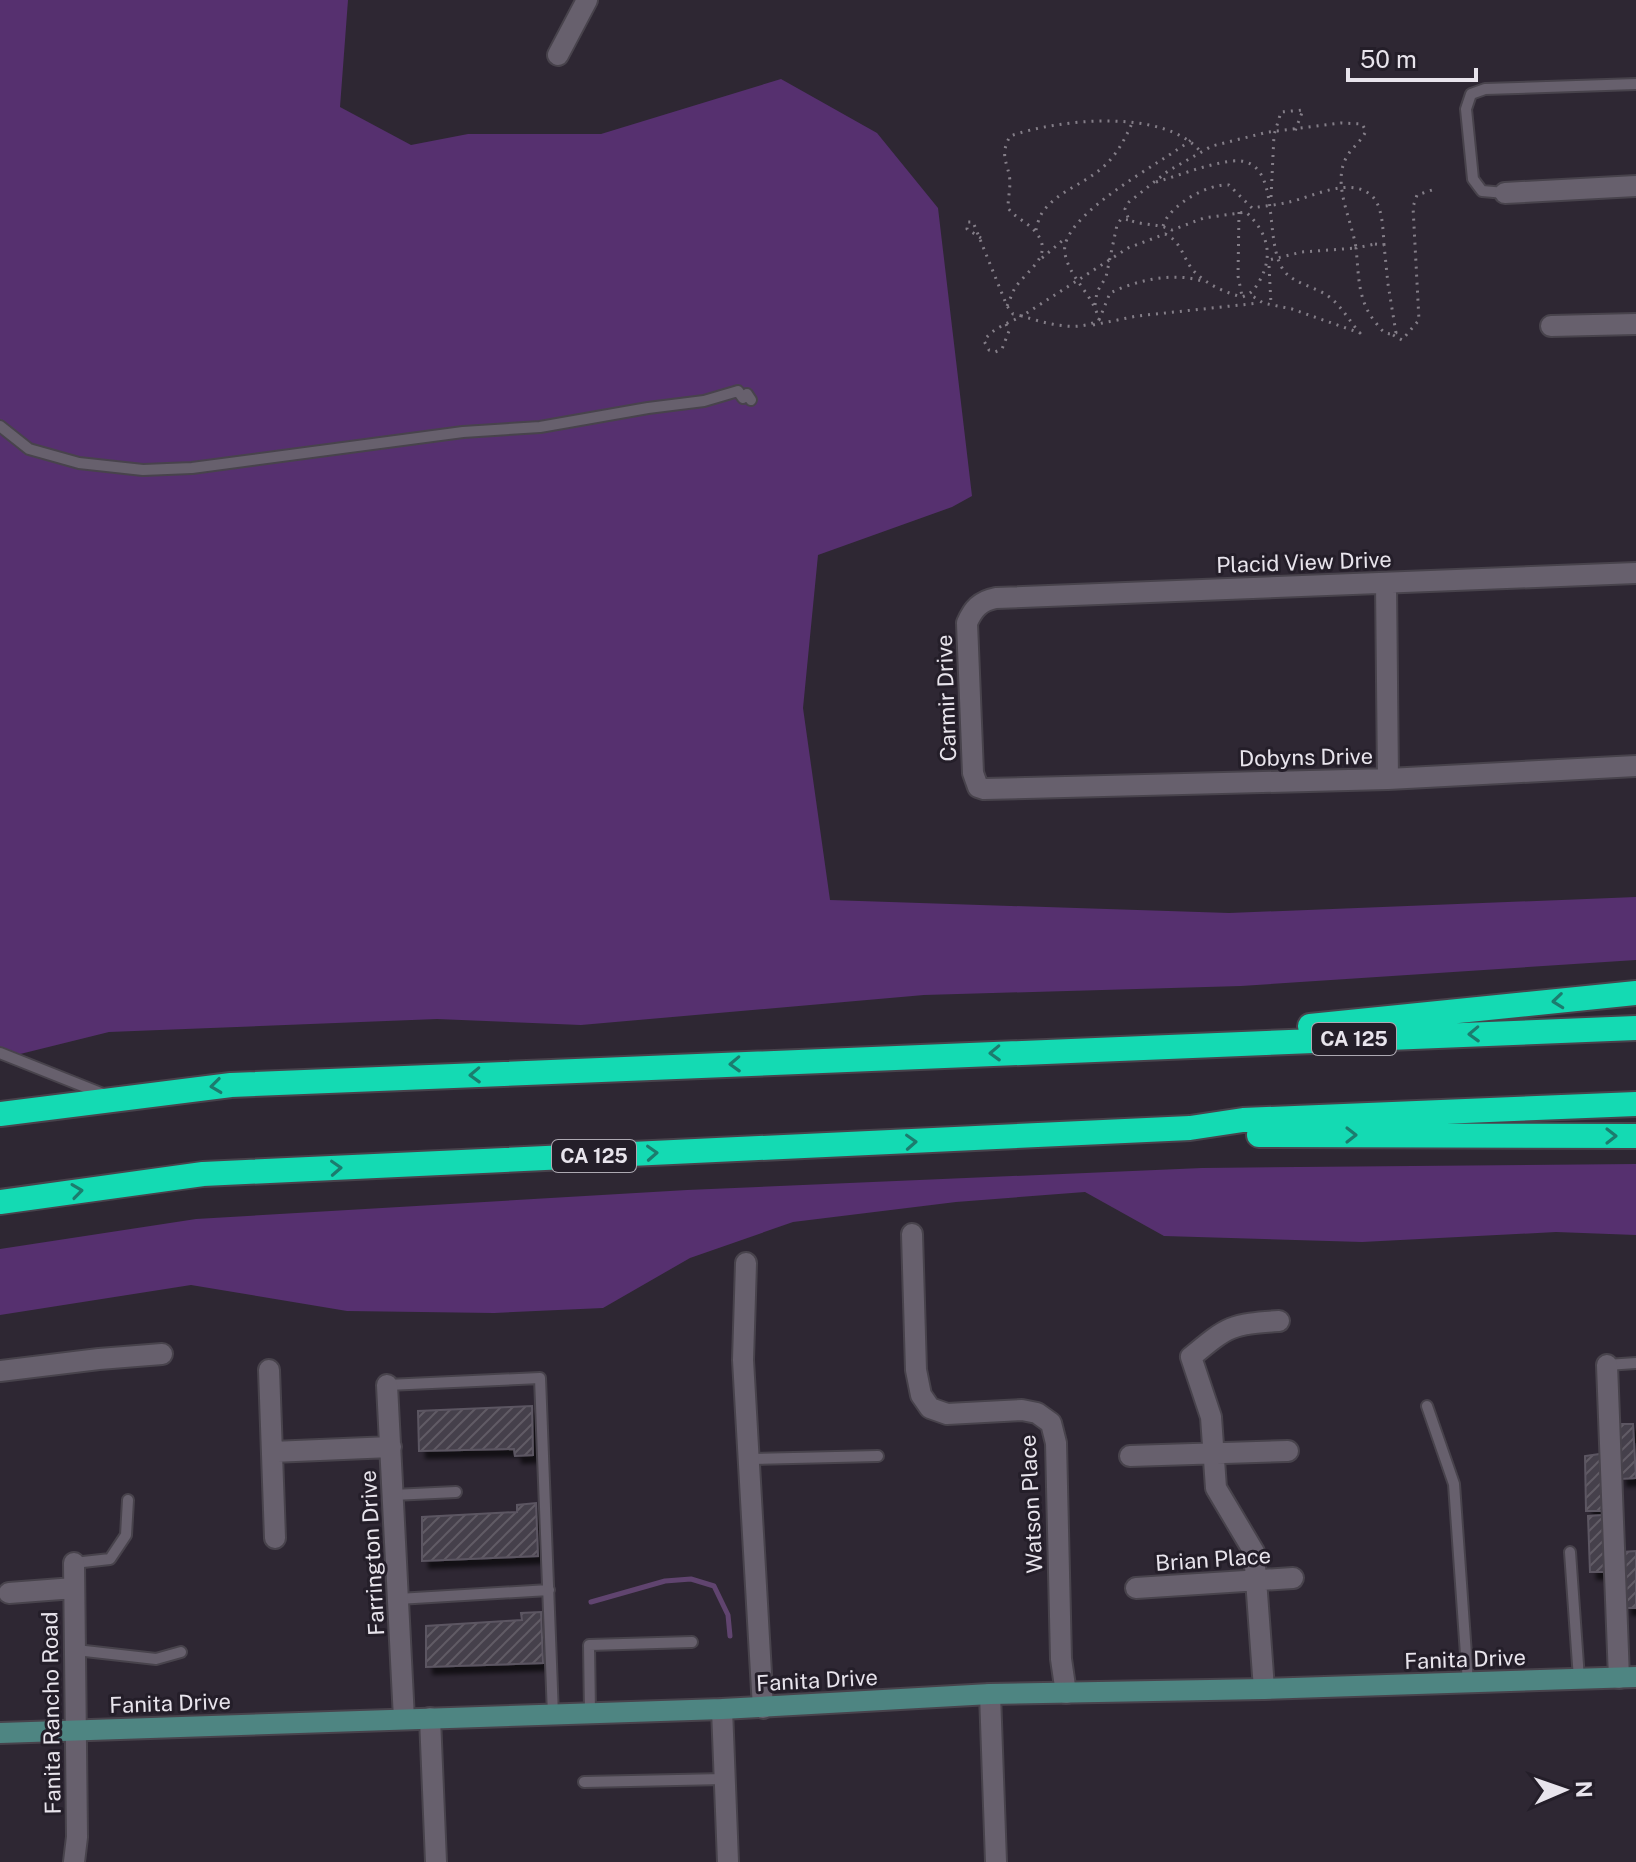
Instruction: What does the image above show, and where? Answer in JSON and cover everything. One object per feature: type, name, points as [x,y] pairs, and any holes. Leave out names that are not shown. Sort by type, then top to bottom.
[{"type":"highway","points":[[1073,1050],[1636,993]]},
{"type":"highway","name":"CA 125","points":[[0,1114],[231,1085],[1636,1028]]},
{"type":"highway","name":"CA 125","points":[[0,1202],[203,1174],[1190,1128],[1243,1120],[1636,1104]]},
{"type":"highway","points":[[1190,1128],[1209,1135],[1636,1136]]},
{"type":"main road","name":"Fanita Drive","points":[[0,1733],[763,1708],[990,1694],[1628,1677]]},
{"type":"street","points":[[558,55],[587,0]]},
{"type":"street","points":[[1505,193],[1636,186]]},
{"type":"street","points":[[1551,326],[1636,324]]},
{"type":"street","name":"Placid View Drive","points":[[976,608],[984,600],[996,598],[1636,573]]},
{"type":"street","points":[[1386,583],[1388,779]]},
{"type":"street","name":"Carmir Drive","points":[[976,608],[967,623],[973,773],[978,787]]},
{"type":"street","name":"Dobyns Drive","points":[[978,787],[1388,779],[1636,766]]},
{"type":"street","name":"Watson Place","points":[[912,1234],[916,1370],[921,1395],[930,1408],[947,1414],[1022,1410],[1037,1413],[1051,1423],[1056,1443],[1061,1659],[1066,1693]]},
{"type":"street","points":[[746,1263],[743,1360],[763,1708]]},
{"type":"street","points":[[1264,1689],[1254,1552],[1216,1488],[1211,1417],[1191,1357],[1222,1331],[1242,1324],[1279,1321]]},
{"type":"street","points":[[0,1371],[162,1354]]},
{"type":"street","points":[[1607,1365],[1628,1677]]},
{"type":"street","points":[[269,1370],[275,1538]]},
{"type":"street","name":"Farrington Drive","points":[[387,1385],[404,1719]]},
{"type":"street","points":[[272,1452],[391,1447]]},
{"type":"street","points":[[1130,1456],[1288,1451]]},
{"type":"street","name":"Fanita Rancho Road","points":[[74,1563],[77,1837],[74,1862]]},
{"type":"street","name":"Brian Place","points":[[1136,1588],[1293,1578]]},
{"type":"street","points":[[9,1593],[74,1588]]},
{"type":"street","points":[[990,1694],[996,1862]]},
{"type":"street","points":[[722,1709],[728,1862]]},
{"type":"street","points":[[430,1718],[436,1862]]},
{"type":"lane","points":[[1505,193],[1482,191],[1473,179],[1466,109],[1471,94],[1485,89],[1636,84]]},
{"type":"lane","points":[[0,426],[29,449],[79,463],[143,470],[192,468],[463,432],[540,427],[704,401],[738,391],[743,398],[747,394],[751,400]]},
{"type":"lane","points":[[0,1053],[116,1099]]},
{"type":"lane","points":[[1607,1365],[1636,1363]]},
{"type":"lane","points":[[387,1385],[540,1378],[553,1715]]},
{"type":"lane","points":[[1427,1406],[1454,1484],[1468,1683]]},
{"type":"lane","points":[[748,1459],[878,1456]]},
{"type":"lane","points":[[393,1495],[456,1492]]},
{"type":"lane","points":[[74,1563],[110,1559],[126,1535],[128,1500]]},
{"type":"lane","points":[[1570,1552],[1579,1679]]},
{"type":"lane","points":[[398,1599],[549,1590]]},
{"type":"lane","points":[[590,1713],[589,1645],[692,1642]]},
{"type":"lane","points":[[76,1650],[156,1659],[181,1652]]},
{"type":"lane","points":[[584,1782],[724,1779]]},
{"type":"path","points":[[981,238],[1007,306],[1013,314],[1043,322],[1089,326],[1137,316],[1263,303],[1360,333],[1340,306],[1327,295],[1286,273],[1277,258],[1272,240],[1271,203],[1275,132],[1281,112],[1303,110],[1295,131]]},
{"type":"path","points":[[1036,230],[1042,213],[1111,159],[1124,142],[1133,121]]},
{"type":"path","points":[[1039,260],[1042,242],[1036,230],[1008,208],[1010,178],[1004,165],[1004,148],[1010,136],[1028,130],[1071,124],[1133,121],[1174,130],[1191,140],[1200,151]]},
{"type":"path","points":[[1129,220],[1125,209],[1129,202],[1200,151],[1236,138],[1341,123],[1362,124],[1366,131],[1344,162],[1342,188],[1356,248],[1361,298],[1380,328],[1402,340],[1419,320],[1413,207],[1417,195],[1432,190]]},
{"type":"path","points":[[1007,306],[1016,287],[1039,260],[1050,254],[1112,191],[1191,140]]},
{"type":"path","points":[[1152,183],[1236,160],[1255,167],[1267,183],[1271,203]]},
{"type":"path","points":[[1163,226],[1168,215],[1197,193],[1218,184],[1229,185],[1252,208],[1342,188],[1363,190],[1375,198],[1380,212],[1396,328],[1393,335]]},
{"type":"path","points":[[1239,212],[1238,276],[1242,297]]},
{"type":"path","points":[[1095,305],[1097,292],[1106,277],[1121,219],[1140,224],[1152,223],[1172,230],[1204,218],[1239,212],[1246,212],[1262,234],[1269,261],[1271,304]]},
{"type":"path","points":[[1006,324],[1009,331],[1002,349],[995,352],[989,350],[984,341],[989,333],[1006,324],[1022,316],[1128,248],[1165,234],[1173,237],[1190,267],[1204,281]]},
{"type":"path","points":[[1065,238],[1064,250],[1077,281],[1095,305],[1099,320]]},
{"type":"path","points":[[1089,326],[1099,320],[1110,293],[1124,286],[1184,277],[1204,281],[1242,297],[1251,294],[1269,261],[1277,258],[1302,252],[1384,245]]},
{"type":"path","points":[[1251,294],[1252,298],[1263,303]]},
{"type":"shaded area","points":[[0,0],[348,0],[340,107],[411,145],[468,134],[601,134],[781,79],[877,133],[938,208],[972,496],[952,507],[818,555],[803,708],[830,900],[1229,913],[1636,897],[1636,960],[1241,986],[924,995],[581,1025],[437,1019],[109,1032],[0,1059]]},
{"type":"shaded area","points":[[1636,1164],[1636,1235],[1556,1232],[1362,1242],[1164,1236],[1085,1192],[956,1202],[793,1222],[690,1258],[603,1308],[494,1313],[347,1311],[191,1285],[0,1315],[0,1249],[196,1219],[687,1190],[1202,1168]]},
{"type":"building","points":[[532,1406],[533,1455],[515,1456],[514,1449],[419,1451],[418,1411]]},
{"type":"building","points":[[1618,1424],[1633,1424],[1636,1478],[1620,1479]]},
{"type":"building","points":[[1600,1454],[1603,1511],[1586,1511],[1585,1456]]},
{"type":"building","points":[[536,1503],[538,1556],[422,1561],[422,1517],[517,1512],[517,1505]]},
{"type":"building","points":[[1603,1515],[1605,1572],[1590,1572],[1588,1516]]},
{"type":"building","points":[[1636,1551],[1636,1608],[1625,1608],[1623,1552]]},
{"type":"building","points":[[541,1612],[543,1663],[426,1667],[426,1626],[522,1620],[521,1613]]},
{"type":"waterway","points":[[591,1602],[665,1581],[691,1579],[714,1586],[728,1615],[730,1636]]}]
